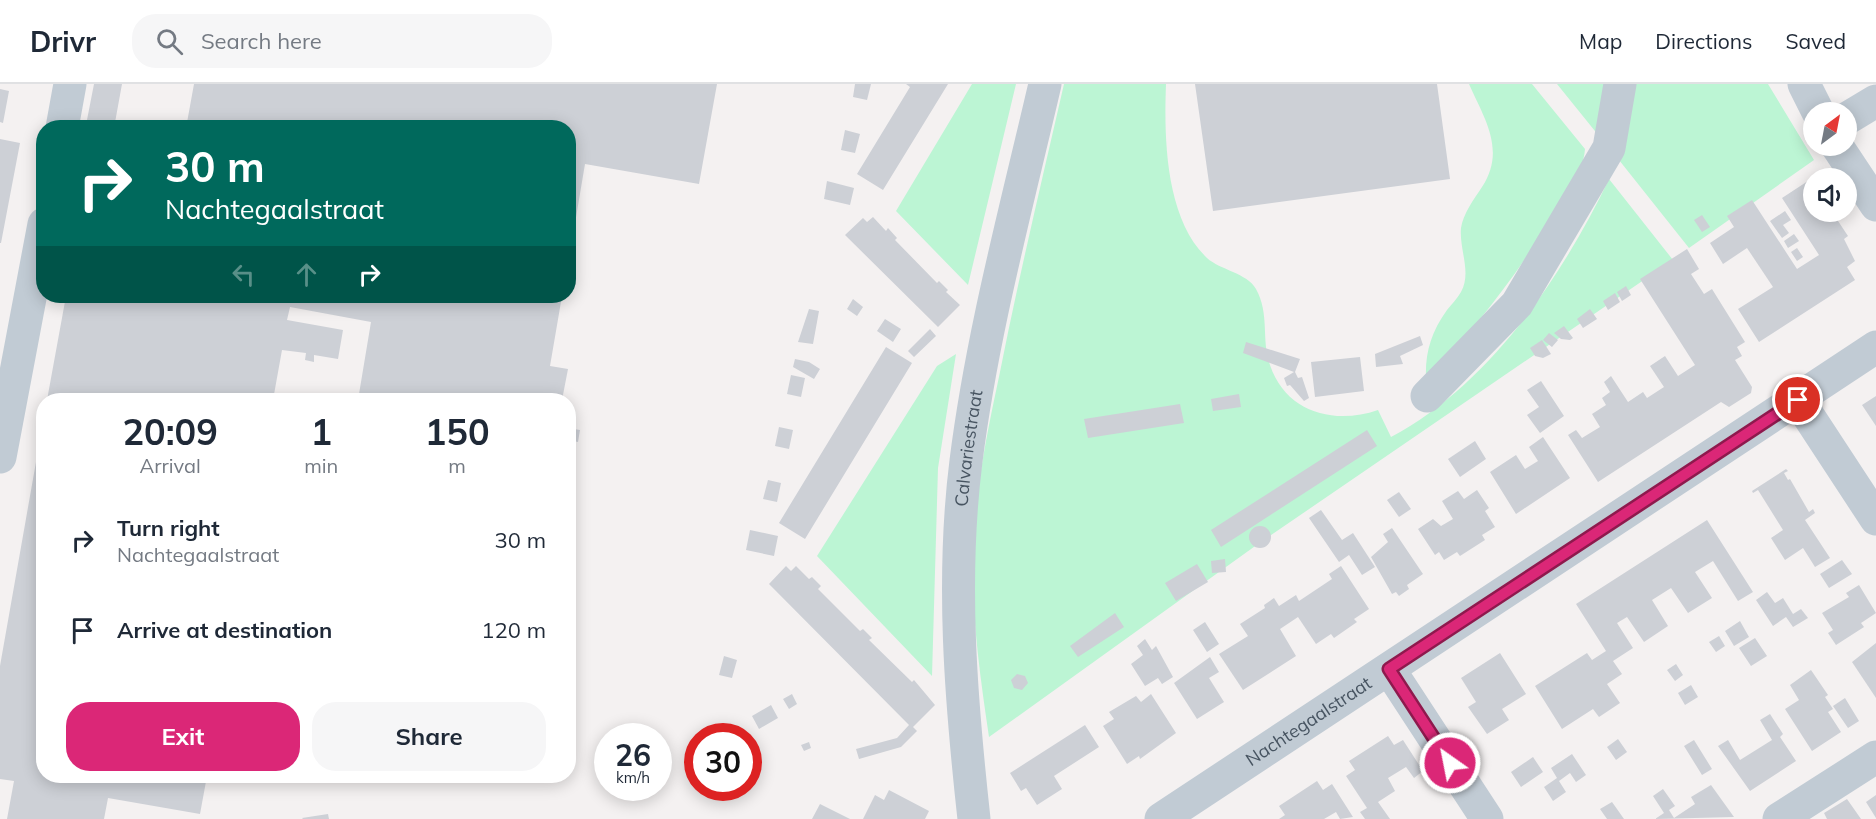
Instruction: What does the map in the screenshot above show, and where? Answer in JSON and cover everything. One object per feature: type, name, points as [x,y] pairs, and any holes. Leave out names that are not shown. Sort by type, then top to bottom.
[{"type":"street","points":[[63,120],[70,84]]},
{"type":"street","name":"Calvariestraat","points":[[974,819],[963,713],[958,587],[966,462],[991,314],[1046,84]]},
{"type":"street","points":[[1428,396],[1516,304],[1609,148],[1620,84]]},
{"type":"street","points":[[1804,84],[1813,102]]},
{"type":"street","points":[[1857,112],[1876,101]]},
{"type":"street","points":[[1844,156],[1876,205]]},
{"type":"street","points":[[0,457],[36,266]]},
{"type":"street","name":"Nachtegaalstraat","points":[[1161,819],[1876,347]]},
{"type":"street","points":[[1798,400],[1876,519]]},
{"type":"street","points":[[1389,669],[1487,819]]},
{"type":"street","points":[[1779,819],[1876,757]]},
{"type":"green space","points":[[972,84],[1016,84],[968,285],[896,211]]},
{"type":"green space","points":[[1064,84],[1166,84],[1167,152],[1175,199],[1183,221],[1193,241],[1207,258],[1240,275],[1256,289],[1263,308],[1267,356],[1277,381],[1300,404],[1314,411],[1345,416],[1378,410],[1391,437],[1427,415],[1460,389],[1519,325],[1569,253],[1609,179],[1673,260],[1258,544],[989,737],[974,608],[973,555],[978,489],[1007,336]]},
{"type":"green space","points":[[1469,84],[1532,84],[1585,149],[1584,158],[1574,182],[1527,256],[1479,320],[1426,379],[1428,352],[1433,335],[1441,318],[1459,295],[1464,284],[1462,223],[1489,173],[1492,160],[1493,148],[1490,135]]},
{"type":"green space","points":[[1557,84],[1610,84],[1603,141]]},
{"type":"green space","points":[[1632,84],[1768,84],[1803,142],[1803,156],[1812,156],[1814,160],[1689,248],[1619,160]]},
{"type":"green space","points":[[956,354],[938,468],[932,676],[817,556],[937,366]]},
{"type":"building","points":[[94,84],[122,84],[115,120],[87,120]]},
{"type":"building","points":[[194,84],[717,84],[699,184],[585,164],[576,217],[576,120],[187,120]]},
{"type":"building","points":[[855,84],[871,84],[867,100],[853,97]]},
{"type":"building","points":[[906,84],[948,84],[883,190],[857,174],[910,87]]},
{"type":"building","points":[[1195,84],[1437,84],[1450,179],[1213,211]]},
{"type":"building","points":[[0,89],[9,91],[3,123],[0,122]]},
{"type":"building","points":[[845,130],[860,134],[855,153],[841,150]]},
{"type":"building","points":[[0,139],[20,143],[1,243],[0,243]]},
{"type":"building","points":[[827,181],[854,188],[850,205],[824,199]]},
{"type":"building","points":[[1803,184],[1803,222],[1839,222],[1848,236],[1844,239],[1855,261],[1847,267],[1855,280],[1759,342],[1738,309],[1773,287],[1747,248],[1723,264],[1710,243],[1734,227],[1727,216],[1752,200],[1797,269],[1819,255],[1782,198]]},
{"type":"building","points":[[1785,211],[1791,220],[1783,225],[1789,233],[1782,238],[1770,221]]},
{"type":"building","points":[[1702,215],[1710,227],[1702,232],[1694,220]]},
{"type":"building","points":[[873,217],[886,231],[888,228],[897,238],[895,240],[937,283],[939,281],[948,290],[946,292],[960,305],[938,327],[845,235],[863,218],[867,222]]},
{"type":"building","points":[[1794,234],[1799,241],[1788,248],[1784,241]]},
{"type":"building","points":[[1797,248],[1803,257],[1797,261],[1791,252]]},
{"type":"building","points":[[1687,249],[1699,269],[1691,274],[1704,294],[1712,289],[1745,342],[1737,347],[1742,356],[1735,360],[1752,387],[1751,393],[1729,407],[1721,402],[1598,482],[1568,435],[1576,430],[1582,438],[1600,427],[1592,414],[1606,405],[1602,398],[1610,392],[1604,382],[1611,376],[1628,402],[1643,392],[1647,398],[1664,387],[1650,366],[1665,356],[1678,376],[1695,365],[1640,279]]},
{"type":"building","points":[[1626,286],[1631,295],[1622,301],[1617,292]]},
{"type":"building","points":[[1615,293],[1620,302],[1608,310],[1603,301]]},
{"type":"building","points":[[853,299],[863,307],[857,316],[847,309]]},
{"type":"building","points":[[65,303],[561,303],[550,366],[568,369],[563,393],[359,393],[371,322],[290,307],[287,320],[343,330],[338,359],[314,355],[314,362],[305,360],[306,353],[282,350],[274,393],[48,393]]},
{"type":"building","points":[[809,309],[819,311],[813,344],[798,342]]},
{"type":"building","points":[[1590,309],[1597,319],[1583,328],[1577,319]]},
{"type":"building","points":[[885,319],[901,329],[893,342],[877,331]]},
{"type":"building","points":[[1564,326],[1573,338],[1570,340],[1561,339],[1554,333]]},
{"type":"building","points":[[930,329],[936,336],[914,357],[908,351]]},
{"type":"building","points":[[1549,333],[1558,340],[1552,347],[1543,340]]},
{"type":"building","points":[[1420,336],[1423,345],[1400,356],[1403,364],[1376,367],[1375,354]]},
{"type":"building","points":[[1542,340],[1551,354],[1543,358],[1535,356],[1530,348]]},
{"type":"building","points":[[1246,342],[1300,359],[1295,372],[1298,378],[1302,377],[1309,398],[1304,401],[1290,385],[1287,386],[1284,378],[1294,372],[1243,353]]},
{"type":"building","points":[[886,347],[912,363],[805,539],[779,523]]},
{"type":"building","points":[[1360,357],[1364,391],[1315,397],[1311,362]]},
{"type":"building","points":[[795,359],[809,362],[820,369],[814,379],[793,367]]},
{"type":"building","points":[[791,375],[805,378],[801,397],[787,394]]},
{"type":"building","points":[[1541,381],[1564,416],[1540,433],[1527,415],[1539,407],[1527,390]]},
{"type":"building","points":[[1239,394],[1241,407],[1213,411],[1211,399]]},
{"type":"building","points":[[1876,396],[1876,426],[1862,405]]},
{"type":"building","points":[[1180,404],[1184,423],[1088,438],[1084,419]]},
{"type":"building","points":[[779,427],[793,430],[789,449],[775,446]]},
{"type":"building","points":[[576,429],[580,430],[578,442],[576,442]]},
{"type":"building","points":[[1367,430],[1377,446],[1221,547],[1211,530]]},
{"type":"building","points":[[1543,437],[1570,478],[1516,514],[1490,472],[1516,455],[1525,469],[1538,461],[1529,447]]},
{"type":"building","points":[[1475,441],[1486,459],[1460,477],[1448,459]]},
{"type":"building","points":[[36,462],[36,783],[206,783],[200,814],[108,798],[104,819],[7,819],[14,781],[0,779],[0,666]]},
{"type":"building","points":[[1786,469],[1788,471],[1784,473],[1788,480],[1790,479],[1809,512],[1813,509],[1815,513],[1805,520],[1830,558],[1815,567],[1803,548],[1785,560],[1771,538],[1783,530],[1758,490],[1753,493],[1752,491]]},
{"type":"building","points":[[768,480],[781,483],[777,502],[763,499]]},
{"type":"building","points":[[1477,490],[1489,508],[1485,511],[1495,527],[1482,535],[1485,540],[1460,556],[1457,552],[1444,560],[1439,552],[1435,555],[1418,529],[1433,519],[1441,526],[1453,519],[1442,501],[1458,491],[1464,499]]},
{"type":"building","points":[[1399,492],[1411,509],[1399,517],[1387,500]]},
{"type":"building","points":[[1321,510],[1342,540],[1353,533],[1375,567],[1362,575],[1349,555],[1339,562],[1309,518]]},
{"type":"building","points":[[1707,520],[1753,592],[1738,601],[1713,561],[1695,572],[1712,598],[1688,613],[1671,588],[1652,600],[1668,626],[1644,642],[1627,617],[1617,623],[1633,648],[1613,661],[1622,674],[1607,684],[1620,703],[1599,717],[1593,709],[1562,729],[1535,686],[1587,653],[1592,660],[1606,651],[1576,604]]},
{"type":"building","points":[[1260,526],[1268,529],[1271,537],[1268,545],[1260,548],[1252,545],[1249,537],[1252,529]]},
{"type":"building","points":[[1392,528],[1423,574],[1407,585],[1409,589],[1399,596],[1396,592],[1392,594],[1371,557],[1388,542],[1383,534]]},
{"type":"building","points":[[750,530],[778,536],[774,556],[746,550]]},
{"type":"building","points":[[1225,559],[1226,572],[1212,573],[1211,561]]},
{"type":"building","points":[[1842,560],[1852,574],[1829,588],[1820,574]]},
{"type":"building","points":[[1197,564],[1208,582],[1176,601],[1165,583]]},
{"type":"building","points":[[786,566],[791,571],[796,566],[809,579],[812,577],[821,586],[818,589],[860,631],[863,629],[872,638],[869,640],[912,682],[914,680],[935,705],[913,727],[917,731],[901,747],[859,759],[856,749],[897,738],[909,725],[769,584]]},
{"type":"building","points":[[1341,566],[1369,609],[1354,619],[1357,622],[1334,638],[1331,634],[1316,644],[1298,617],[1280,629],[1296,656],[1243,690],[1219,654],[1248,636],[1240,624],[1265,608],[1264,605],[1274,598],[1279,606],[1296,595],[1299,601],[1332,579],[1329,574]]},
{"type":"building","points":[[1859,585],[1876,613],[1861,623],[1864,627],[1836,645],[1828,633],[1833,630],[1822,613],[1849,597],[1846,593]]},
{"type":"building","points":[[1767,592],[1775,603],[1783,598],[1793,614],[1801,609],[1808,618],[1793,627],[1786,617],[1773,626],[1756,600]]},
{"type":"building","points":[[1115,613],[1124,627],[1078,657],[1070,646]]},
{"type":"building","points":[[1740,621],[1749,637],[1734,646],[1725,631]]},
{"type":"building","points":[[1205,622],[1219,644],[1207,652],[1193,630]]},
{"type":"building","points":[[1719,636],[1725,646],[1716,652],[1709,642]]},
{"type":"building","points":[[1755,638],[1767,656],[1751,666],[1739,648]]},
{"type":"building","points":[[1145,639],[1152,650],[1156,646],[1173,677],[1162,684],[1158,678],[1145,686],[1131,664],[1143,655],[1137,646]]},
{"type":"building","points":[[1876,643],[1876,698],[1852,662]]},
{"type":"building","points":[[1500,653],[1526,694],[1502,709],[1509,720],[1487,734],[1468,707],[1476,702],[1461,678]]},
{"type":"building","points":[[724,656],[737,660],[732,678],[719,675]]},
{"type":"building","points":[[1210,657],[1219,672],[1209,678],[1224,702],[1197,719],[1174,683]]},
{"type":"building","points":[[1676,664],[1683,675],[1675,681],[1667,670]]},
{"type":"building","points":[[1811,670],[1828,695],[1825,697],[1833,709],[1828,712],[1841,732],[1812,751],[1785,709],[1799,700],[1790,685]]},
{"type":"building","points":[[1017,674],[1025,676],[1028,683],[1022,690],[1014,688],[1011,680]]},
{"type":"building","points":[[1691,685],[1698,697],[1685,705],[1678,693]]},
{"type":"building","points":[[792,694],[797,704],[789,709],[783,699]]},
{"type":"building","points":[[1151,694],[1176,733],[1140,759],[1139,756],[1127,764],[1103,726],[1114,719],[1109,712],[1136,696],[1141,702]]},
{"type":"building","points":[[1845,698],[1859,721],[1848,728],[1833,706]]},
{"type":"building","points":[[771,705],[778,718],[762,727],[762,723],[756,723],[752,716]]},
{"type":"building","points":[[1770,714],[1783,734],[1780,737],[1796,761],[1750,791],[1718,746],[1728,740],[1740,760],[1772,740],[1760,720]]},
{"type":"building","points":[[1085,725],[1099,747],[1054,776],[1062,789],[1037,805],[1026,788],[1021,791],[1010,773]]},
{"type":"building","points":[[1388,736],[1394,745],[1403,740],[1423,771],[1414,778],[1406,767],[1388,778],[1395,791],[1378,802],[1390,819],[1365,819],[1360,812],[1367,808],[1346,776],[1355,770],[1349,761]]},
{"type":"building","points":[[1618,739],[1627,752],[1616,760],[1607,747]]},
{"type":"building","points":[[1694,740],[1712,769],[1702,775],[1684,746]]},
{"type":"building","points":[[809,742],[811,748],[804,751],[801,745]]},
{"type":"building","points":[[1572,754],[1586,775],[1576,782],[1570,773],[1559,781],[1566,792],[1553,801],[1544,787],[1557,778],[1551,768]]},
{"type":"building","points":[[1533,757],[1543,772],[1521,787],[1511,772]]},
{"type":"building","points":[[1317,781],[1323,790],[1332,784],[1353,817],[1340,819],[1336,812],[1324,819],[1279,819],[1285,815],[1279,806]]},
{"type":"building","points":[[1711,785],[1734,817],[1655,819],[1664,813],[1653,796],[1663,789],[1675,806],[1669,810],[1674,818],[1695,804],[1691,797]]},
{"type":"building","points":[[889,790],[929,811],[925,819],[863,819],[875,795],[884,800]]},
{"type":"building","points":[[1876,795],[1876,818],[1866,802]]},
{"type":"building","points":[[1847,799],[1861,819],[1827,819],[1824,813]]},
{"type":"building","points":[[1612,802],[1624,819],[1607,819],[1600,809]]},
{"type":"building","points":[[820,804],[850,819],[812,819]]},
{"type":"building","points":[[328,814],[329,819],[302,818]]},
{"type":"route","points":[[1450,763],[1389,669],[1798,400]]}]
